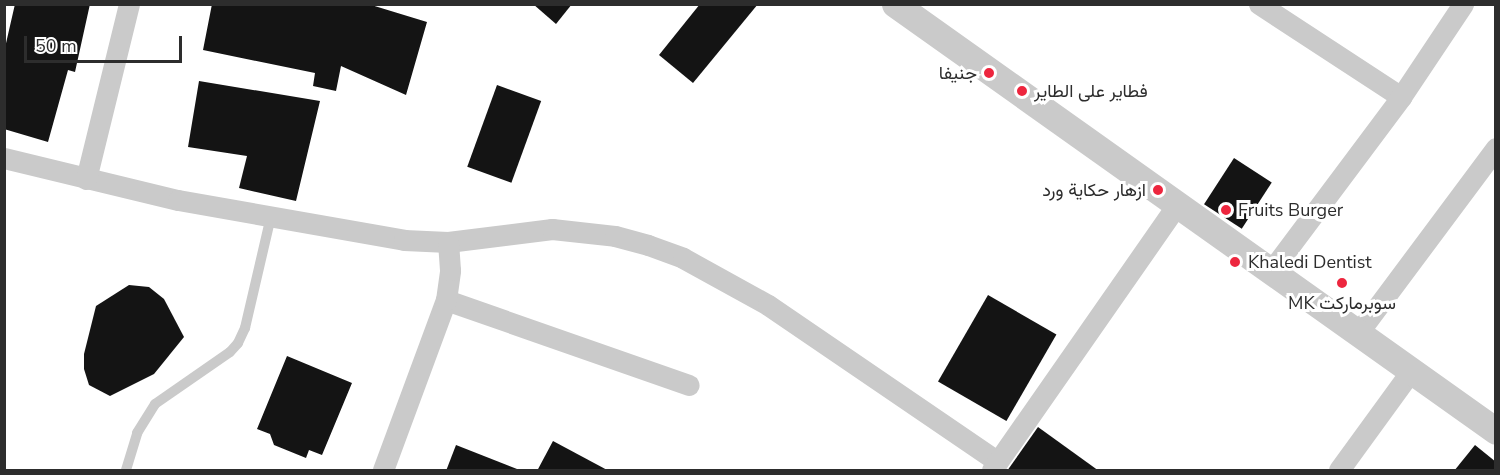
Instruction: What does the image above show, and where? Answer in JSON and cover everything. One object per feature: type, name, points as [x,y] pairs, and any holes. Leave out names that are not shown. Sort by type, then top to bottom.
[{"type":"street","points":[[86,179],[129,4]]},
{"type":"street","points":[[895,4],[1496,430]]},
{"type":"street","points":[[1259,4],[1401,97]]},
{"type":"street","points":[[1271,271],[1401,97],[1463,4]]},
{"type":"street","points":[[1358,333],[1496,148]]},
{"type":"street","points":[[4,158],[178,200],[404,240],[448,242],[525,231],[584,231],[637,242],[683,258],[768,305],[995,466],[1177,205]]},
{"type":"street","points":[[383,471],[447,300],[450,270],[448,242]]},
{"type":"street","points":[[447,300],[689,385]]},
{"type":"street","points":[[1339,471],[1411,371]]},
{"type":"lane","points":[[126,471],[137,433],[155,405],[230,352],[238,343],[245,328],[272,216]]},
{"type":"building","points":[[15,4],[90,4],[75,72],[68,70],[48,142],[4,129],[4,52]]},
{"type":"building","points":[[212,4],[368,4],[427,22],[406,95],[341,66],[336,91],[313,86],[315,73],[203,50]]},
{"type":"building","points":[[533,4],[572,4],[556,24]]},
{"type":"building","points":[[700,4],[758,4],[693,83],[659,55]]},
{"type":"building","points":[[199,81],[320,101],[296,201],[239,188],[247,156],[188,147]]},
{"type":"building","points":[[497,85],[541,101],[511,183],[467,167]]},
{"type":"building","points":[[1234,158],[1272,183],[1242,229],[1204,204]]},
{"type":"building","points":[[129,285],[149,287],[164,299],[184,337],[154,374],[110,396],[89,385],[84,369],[84,354],[96,306]]},
{"type":"building","points":[[988,295],[1056,334],[1006,421],[938,382]]},
{"type":"building","points":[[287,356],[352,383],[322,455],[309,450],[306,458],[274,445],[270,434],[257,429]]},
{"type":"building","points":[[1038,427],[1099,471],[1007,471]]},
{"type":"building","points":[[553,441],[609,471],[537,471]]},
{"type":"building","points":[[456,445],[517,469],[517,471],[446,471]]},
{"type":"building","points":[[1475,445],[1496,462],[1496,471],[1454,471]]},
{"type":"place","name":"جنيفا","points":[[989,73]]},
{"type":"place","name":"فطاير على الطاير","points":[[1022,91]]},
{"type":"place","name":"ازهار حكاية ورد","points":[[1158,190]]},
{"type":"place","name":"Fruits Burger","points":[[1226,210]]},
{"type":"place","name":"Khaledi Dentist","points":[[1235,262]]},
{"type":"place","name":"MK سوبرماركت","points":[[1342,283]]}]
